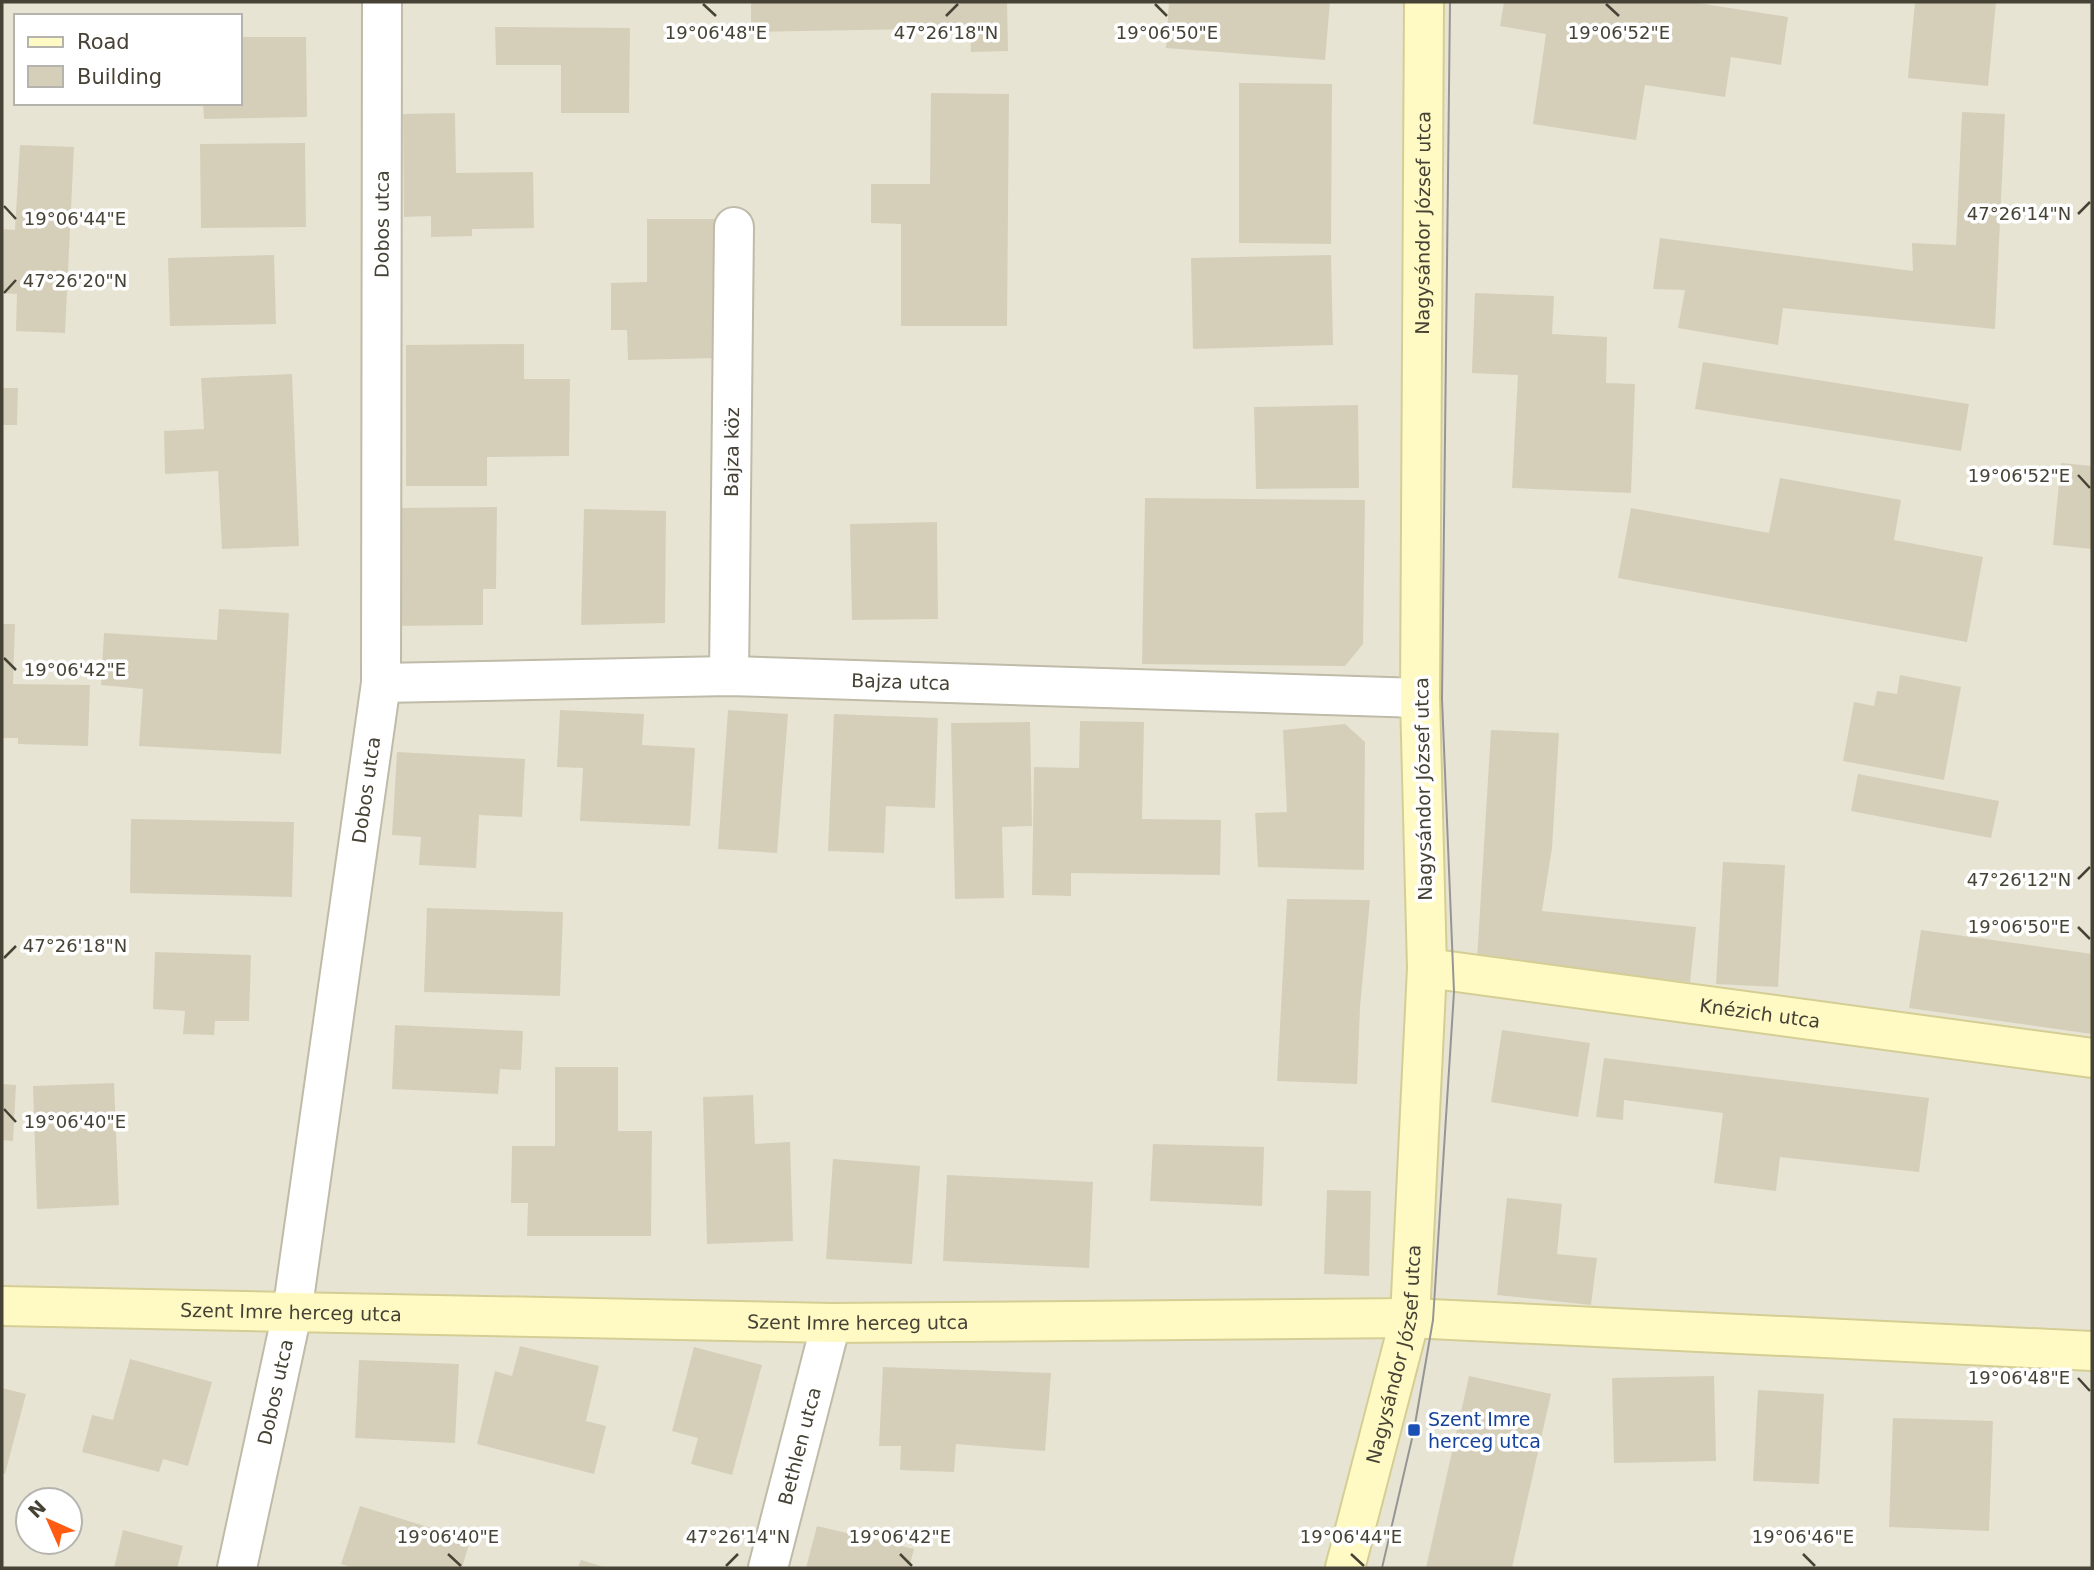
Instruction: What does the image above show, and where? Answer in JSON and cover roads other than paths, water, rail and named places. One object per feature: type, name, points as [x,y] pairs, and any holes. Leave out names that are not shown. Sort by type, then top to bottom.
[{"type":"street","name":"Dobos utca","points":[[237,1568],[292,1313],[381,683],[382,2]]},
{"type":"street","name":"Nagysándor József utca","points":[[1345,1568],[1410,1318],[1427,968],[1420,698],[1424,2]]},
{"type":"street","name":"Bajza köz","points":[[729,676],[734,227]]},
{"type":"street","name":"Bajza utca","points":[[381,683],[729,676],[1420,698]]},
{"type":"street","name":"Knézich utca","points":[[1427,968],[2092,1058]]},
{"type":"street","name":"Szent Imre herceg utca","points":[[2,1306],[831,1323],[1410,1318],[2092,1351]]},
{"type":"street","name":"Bethlen utca","points":[[768,1568],[831,1323]]},
{"type":"tram line","points":[[1382,1568],[1414,1430],[1433,1320],[1454,992],[1442,699],[1450,2]]},
{"type":"place","name":"Szent Imre herceg utca","points":[[1414,1430]]}]
